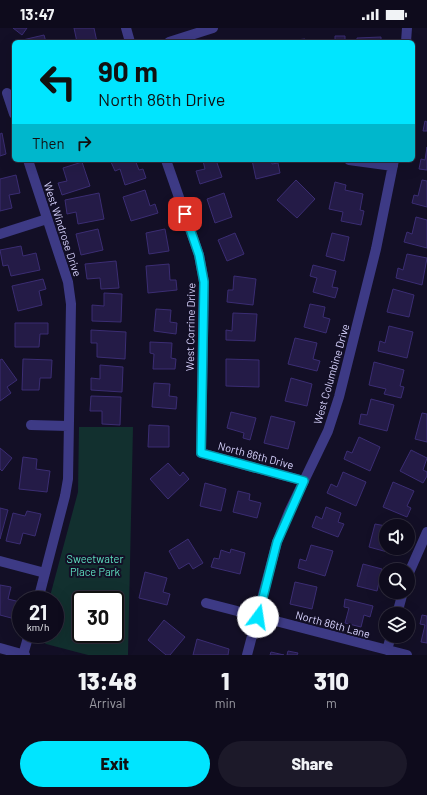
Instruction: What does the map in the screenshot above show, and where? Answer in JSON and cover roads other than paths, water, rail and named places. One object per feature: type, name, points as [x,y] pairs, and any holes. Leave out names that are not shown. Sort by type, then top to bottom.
[{"type":"street","points":[[126,28],[129,40]]},
{"type":"street","points":[[175,40],[213,28]]},
{"type":"street","points":[[406,40],[407,28]]},
{"type":"street","points":[[7,93],[12,108]]},
{"type":"street","name":"West Windrose Drive","points":[[29,162],[68,282],[71,304],[66,490],[40,591]]},
{"type":"street","name":"West Corrine Drive","points":[[167,162],[199,255],[204,282],[201,453]]},
{"type":"street","points":[[378,162],[393,163]]},
{"type":"street","name":"West Columbine Drive","points":[[247,655],[277,542],[328,431],[339,397],[376,249],[393,163]]},
{"type":"street","points":[[0,234],[47,219]]},
{"type":"street","points":[[31,425],[68,426]]},
{"type":"street","name":"North 86th Drive","points":[[201,453],[304,481]]},
{"type":"street","points":[[413,563],[427,532]]},
{"type":"street","points":[[0,561],[45,573]]},
{"type":"street","name":"North 86th Lane","points":[[206,603],[407,655]]},
{"type":"street","points":[[0,648],[24,655],[27,643]]},
{"type":"street","points":[[387,650],[389,643]]},
{"type":"park label","name":"Sweetwater Place Park","points":[[95,564]]}]
